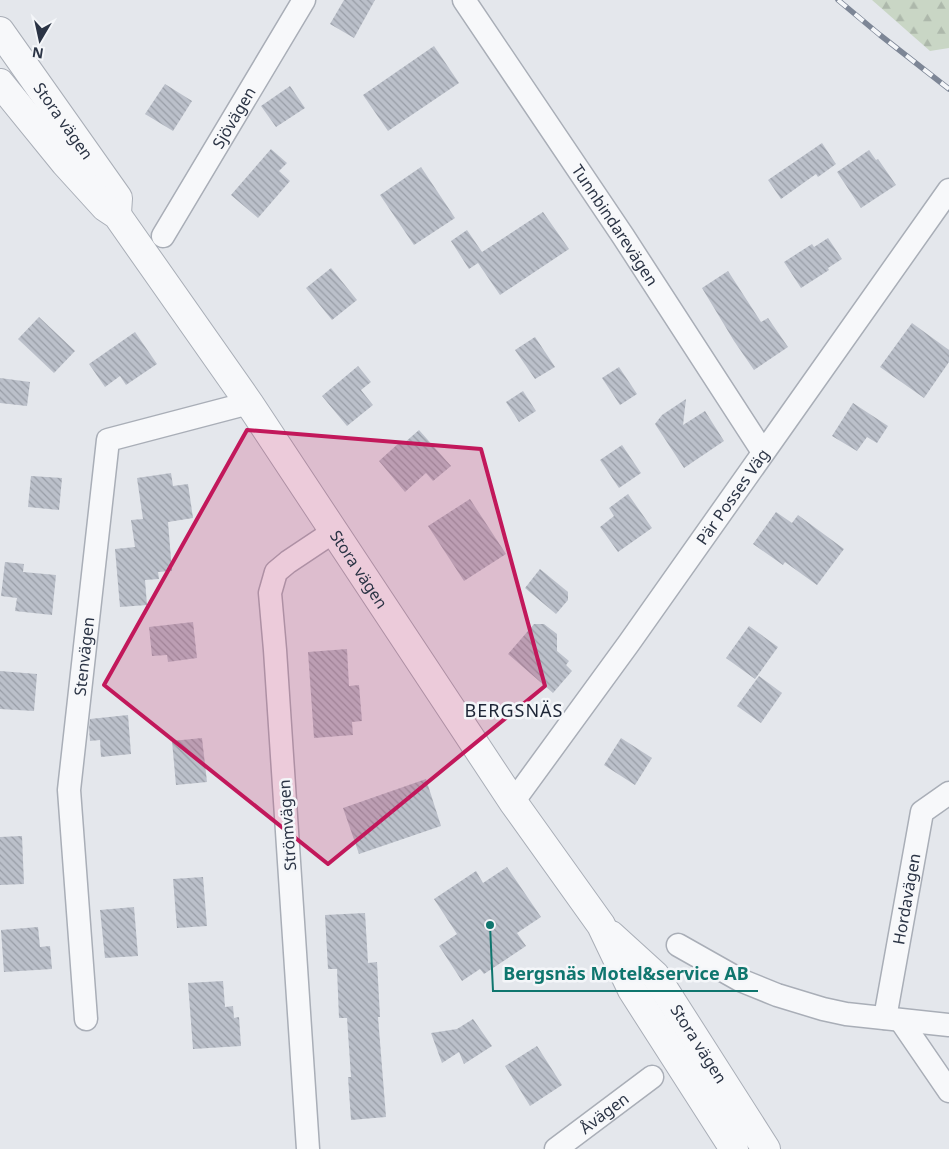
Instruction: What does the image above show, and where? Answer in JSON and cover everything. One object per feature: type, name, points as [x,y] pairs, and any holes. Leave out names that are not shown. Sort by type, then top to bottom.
[{"type":"street","name":"Sjövägen","points":[[163,236],[304,0]]},
{"type":"street","name":"Tunnbindarevägen","points":[[464,0],[623,236],[763,452]]},
{"type":"street","name":"Stora vägen","points":[[0,31],[118,198],[117,214]]},
{"type":"street","name":"Stora vägen","points":[[0,83],[65,163],[105,207],[117,214],[249,403],[513,802],[601,925],[632,990],[734,1149]]},
{"type":"street","name":"Pär Posses Väg","points":[[513,802],[629,643],[949,190]]},
{"type":"street","name":"Stenvägen","points":[[86,1019],[70,790],[108,440],[249,403]]},
{"type":"street","name":"Strömvägen","points":[[308,1149],[276,650],[270,593],[276,572],[333,532]]},
{"type":"street","name":"Hordavägen","points":[[893,1020],[922,812],[949,792]]},
{"type":"street","name":"Stora vägen","points":[[601,925],[655,974],[766,1149]]},
{"type":"street","points":[[678,945],[740,980],[777,995],[846,1014],[949,1025]]},
{"type":"street","points":[[893,1020],[949,1092]]},
{"type":"street","name":"Åvägen","points":[[556,1149],[652,1077]]},
{"type":"highlighted area","points":[[247,430],[481,449],[545,686],[328,864],[104,685]]},
{"type":"green space","points":[[872,0],[949,0],[949,48],[930,51]]},
{"type":"building","points":[[344,0],[375,0],[354,38],[330,24]]},
{"type":"building","points":[[434,46],[459,83],[388,131],[363,95]]},
{"type":"building","points":[[165,84],[192,101],[173,131],[145,114]]},
{"type":"building","points":[[290,86],[305,108],[276,127],[261,106]]},
{"type":"building","points":[[822,143],[836,164],[818,177],[816,174],[781,199],[768,180]]},
{"type":"building","points":[[271,149],[287,163],[279,171],[290,181],[258,218],[231,195]]},
{"type":"building","points":[[869,150],[876,160],[878,159],[896,185],[861,208],[837,172]]},
{"type":"building","points":[[421,167],[455,218],[414,245],[380,195]]},
{"type":"building","points":[[543,212],[569,249],[500,295],[478,263],[469,269],[451,241],[467,230],[482,252]]},
{"type":"building","points":[[828,238],[842,259],[801,288],[784,262],[812,244],[814,247]]},
{"type":"building","points":[[331,268],[357,300],[332,320],[306,288]]},
{"type":"building","points":[[728,271],[761,322],[768,318],[788,347],[754,370],[702,288]]},
{"type":"building","points":[[39,317],[75,351],[54,373],[18,339]]},
{"type":"building","points":[[912,323],[949,350],[949,362],[924,398],[880,367]]},
{"type":"building","points":[[135,332],[157,364],[126,385],[120,376],[105,387],[89,364]]},
{"type":"building","points":[[535,337],[555,367],[535,379],[515,350]]},
{"type":"building","points":[[358,366],[371,382],[361,390],[373,405],[347,426],[322,396]]},
{"type":"building","points":[[619,367],[637,394],[620,405],[602,378]]},
{"type":"building","points":[[0,378],[30,382],[27,406],[0,403]]},
{"type":"building","points":[[523,391],[536,411],[519,422],[506,402]]},
{"type":"building","points":[[686,399],[683,425],[705,411],[724,441],[684,468],[655,424],[662,415]]},
{"type":"building","points":[[853,403],[888,426],[877,443],[867,437],[857,451],[832,436]]},
{"type":"building","points":[[419,430],[451,466],[433,481],[426,473],[405,492],[379,461],[400,442],[403,444]]},
{"type":"building","points":[[622,445],[641,473],[619,488],[600,460]]},
{"type":"building","points":[[171,473],[173,486],[188,484],[193,518],[168,522],[172,571],[158,572],[159,579],[145,580],[147,605],[120,607],[115,549],[135,547],[131,520],[143,519],[137,478]]},
{"type":"building","points":[[31,476],[62,478],[59,510],[28,507]]},
{"type":"building","points":[[628,494],[652,528],[618,552],[600,527],[614,516],[609,508]]},
{"type":"building","points":[[470,499],[506,554],[464,581],[428,526]]},
{"type":"building","points":[[776,512],[792,523],[798,515],[844,549],[817,585],[785,562],[783,565],[753,544]]},
{"type":"building","points":[[5,562],[24,564],[23,572],[56,575],[52,615],[15,611],[17,598],[1,596]]},
{"type":"building","points":[[540,569],[568,592],[568,600],[556,614],[525,588]]},
{"type":"building","points":[[193,622],[197,658],[168,662],[167,655],[152,656],[149,627]]},
{"type":"building","points":[[534,624],[544,624],[557,634],[557,651],[569,661],[566,665],[572,671],[553,693],[508,654]]},
{"type":"building","points":[[749,626],[778,647],[755,679],[726,658]]},
{"type":"building","points":[[347,649],[349,686],[359,685],[362,721],[352,722],[353,735],[314,738],[308,652]]},
{"type":"building","points":[[0,671],[37,674],[34,711],[0,709]]},
{"type":"building","points":[[759,676],[782,693],[761,723],[737,706]]},
{"type":"building","points":[[128,715],[131,754],[101,757],[100,740],[90,741],[90,719]]},
{"type":"building","points":[[202,738],[207,782],[176,785],[172,741]]},
{"type":"building","points":[[621,738],[652,758],[635,785],[604,765]]},
{"type":"building","points":[[426,779],[441,826],[359,854],[343,808]]},
{"type":"building","points":[[22,836],[24,884],[0,885],[0,837]]},
{"type":"building","points":[[507,867],[541,917],[517,933],[526,946],[484,974],[480,969],[462,981],[439,946],[457,934],[434,899],[476,871],[483,883]]},
{"type":"building","points":[[203,877],[207,926],[177,928],[173,879]]},
{"type":"building","points":[[134,907],[138,956],[105,958],[100,910]]},
{"type":"building","points":[[365,913],[368,963],[377,962],[380,1017],[378,1017],[386,1117],[351,1120],[348,1077],[351,1077],[347,1018],[339,1018],[337,969],[328,969],[325,915]]},
{"type":"building","points":[[38,927],[40,947],[50,946],[52,969],[4,972],[1,930]]},
{"type":"building","points":[[223,981],[225,1007],[233,1006],[234,1018],[239,1017],[241,1046],[193,1049],[188,983]]},
{"type":"building","points":[[473,1019],[492,1046],[464,1064],[459,1052],[442,1063],[431,1033],[457,1029]]},
{"type":"building","points":[[537,1046],[562,1085],[530,1106],[505,1066]]},
{"type":"railway","points":[[838,0],[949,89]]},
{"type":"place","name":"Bergsnäs Motel&service AB","points":[[490,925]]},
{"type":"district","name":"BERGSNÄS","points":[[514,711]]}]
